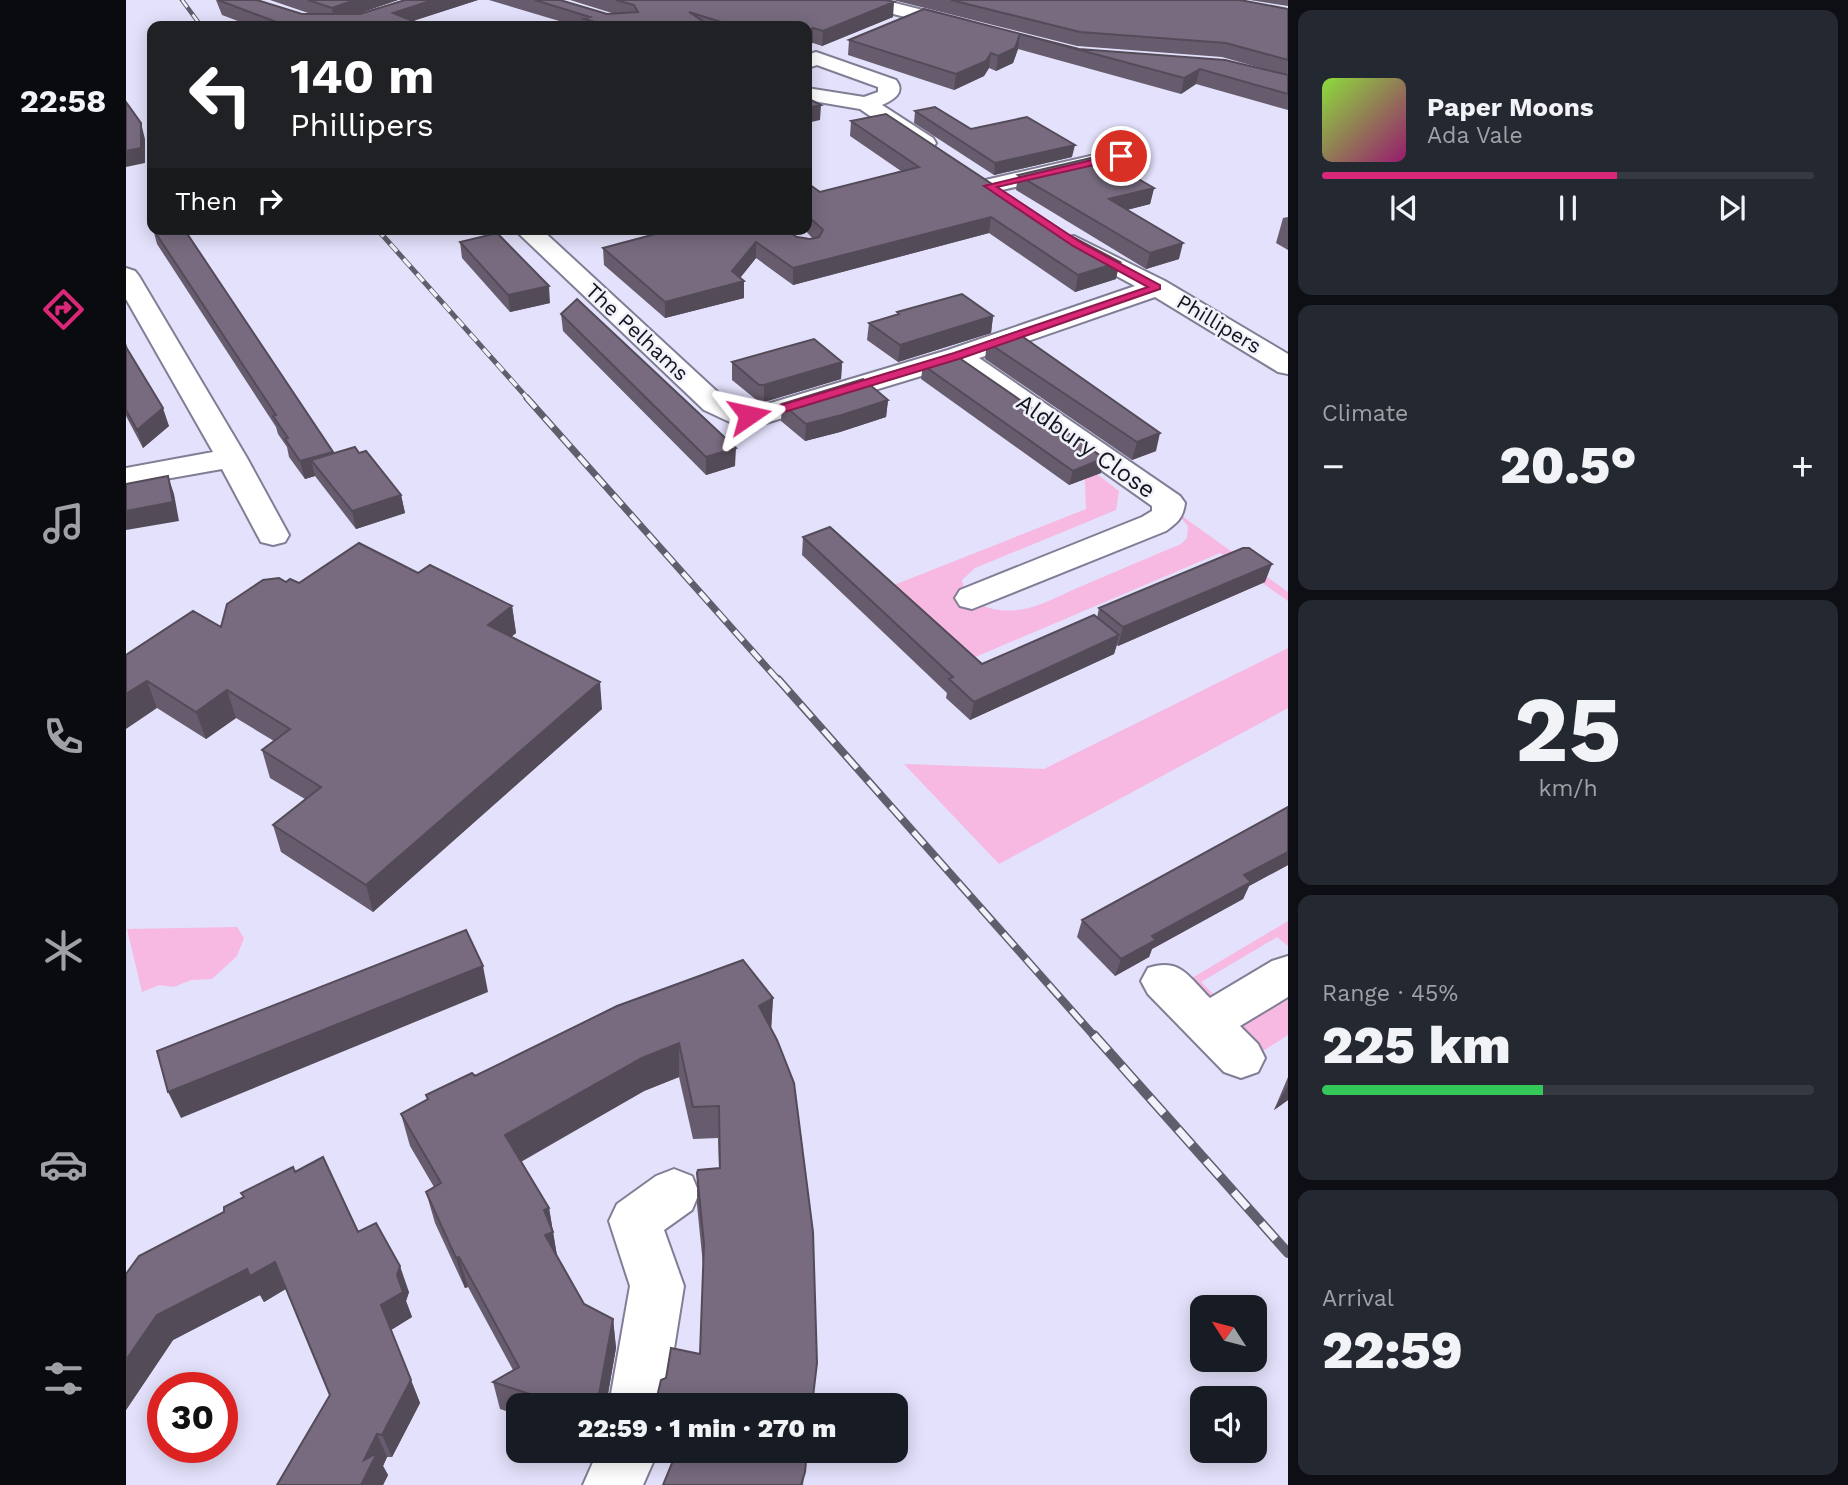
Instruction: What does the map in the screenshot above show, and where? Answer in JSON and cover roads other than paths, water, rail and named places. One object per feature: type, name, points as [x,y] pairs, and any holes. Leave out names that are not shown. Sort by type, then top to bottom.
[{"type":"street","points":[[861,0],[985,32]]},
{"type":"street","points":[[885,30],[920,15]]},
{"type":"street","points":[[812,60],[839,49]]},
{"type":"street","points":[[812,60],[889,84],[888,95],[866,104]]},
{"type":"street","points":[[812,95],[866,104],[944,156]]},
{"type":"street","points":[[989,186],[1121,156]]},
{"type":"street","points":[[966,171],[1011,201]]},
{"type":"street","name":"Phillipers","points":[[1053,229],[1157,287],[1288,366]]},
{"type":"street","name":"The Pelhams","points":[[532,235],[714,404],[732,414],[766,414],[958,356],[1157,287]]},
{"type":"street","points":[[126,276],[232,458],[273,535]]},
{"type":"street","name":"Aldbury Close","points":[[958,356],[1169,503],[1167,515],[1154,524],[972,598]]},
{"type":"street","points":[[126,477],[232,458]]},
{"type":"street","points":[[1208,1023],[1288,974]]},
{"type":"street","points":[[1164,981],[1241,1058]]},
{"type":"street","points":[[639,1393],[657,1286],[635,1221],[674,1193]]},
{"type":"street","points":[[612,1485],[623,1463]]},
{"type":"railway","points":[[182,0],[197,21]]},
{"type":"railway","points":[[382,235],[529,400]]},
{"type":"railway","points":[[527,398],[779,681]]},
{"type":"railway","points":[[778,679],[1095,1037]]},
{"type":"railway","points":[[1094,1035],[1288,1253]]}]
